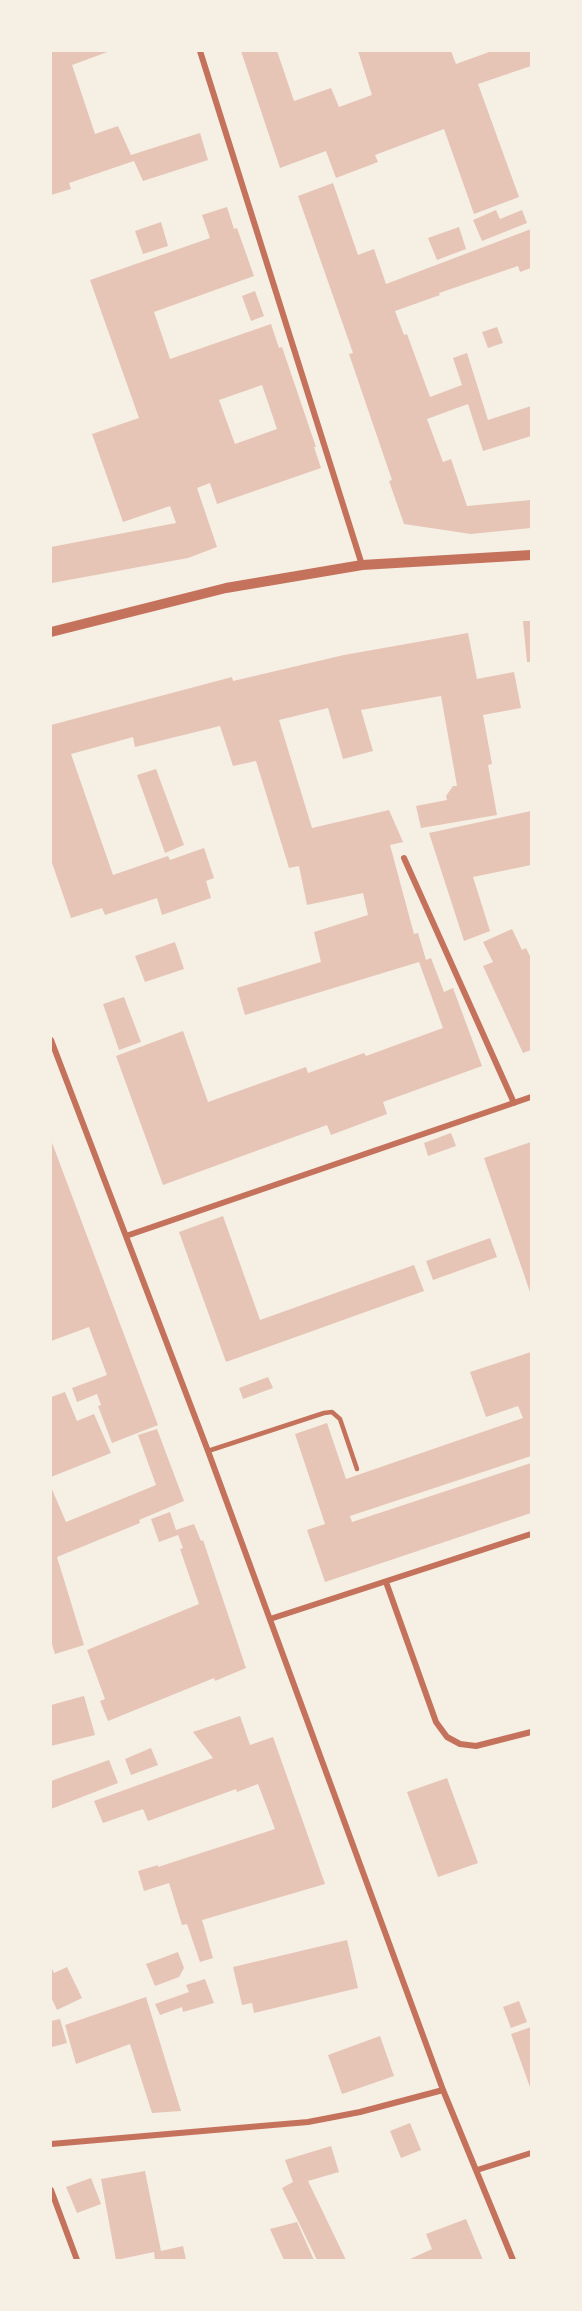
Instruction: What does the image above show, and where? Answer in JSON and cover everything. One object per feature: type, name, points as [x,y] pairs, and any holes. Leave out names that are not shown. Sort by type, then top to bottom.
[{"type":"street","points":[[200,51],[362,565]]},
{"type":"street","points":[[51,632],[226,588],[362,565],[531,555]]},
{"type":"street","points":[[404,858],[514,1103]]},
{"type":"street","points":[[51,1040],[208,1451],[443,2090],[513,2260]]},
{"type":"street","points":[[126,1236],[531,1097]]},
{"type":"street","points":[[270,1619],[531,1533]]},
{"type":"street","points":[[386,1582],[436,1722],[447,1737],[460,1744],[476,1746],[531,1732]]},
{"type":"street","points":[[51,2144],[308,2122],[360,2112],[443,2090]]},
{"type":"street","points":[[477,2170],[531,2153]]},
{"type":"street","points":[[51,2190],[77,2260]]},
{"type":"lane","points":[[208,1451],[332,1412],[340,1419],[357,1469]]},
{"type":"building","points":[[51,51],[110,51],[72,65],[95,134],[118,126],[131,155],[200,133],[208,160],[143,181],[134,161],[69,183],[71,189],[51,195]]},
{"type":"building","points":[[241,51],[277,51],[294,101],[331,88],[339,107],[372,95],[358,51],[451,51],[456,64],[492,51],[531,51],[531,66],[478,84],[519,197],[474,214],[444,129],[375,155],[378,162],[336,178],[326,151],[280,168]]},
{"type":"building","points":[[333,183],[358,255],[374,249],[386,284],[531,229],[531,268],[520,272],[518,266],[395,311],[404,335],[407,334],[430,397],[462,385],[453,358],[467,353],[488,420],[531,406],[531,436],[483,451],[468,404],[427,419],[443,462],[451,459],[467,506],[531,500],[531,528],[471,534],[404,524],[389,481],[392,480],[349,354],[353,353],[298,196]]},
{"type":"building","points":[[227,207],[254,276],[154,312],[170,359],[271,324],[279,348],[282,347],[321,468],[217,504],[210,483],[197,488],[217,547],[188,558],[52,583],[51,547],[176,523],[170,506],[123,522],[92,434],[139,418],[90,280],[210,238],[202,215]],"holes":[[[262,385],[277,429],[235,444],[219,400]]]},
{"type":"building","points":[[496,210],[500,219],[522,210],[527,223],[482,241],[473,220]]},
{"type":"building","points":[[161,222],[168,246],[143,254],[135,231]]},
{"type":"building","points":[[459,227],[466,249],[437,260],[428,238]]},
{"type":"building","points":[[255,291],[264,316],[251,321],[242,296]]},
{"type":"building","points":[[497,327],[503,343],[488,348],[482,332]]},
{"type":"building","points":[[523,621],[531,621],[531,662],[527,662]]},
{"type":"building","points":[[468,633],[477,679],[514,672],[521,708],[483,715],[492,764],[488,765],[497,815],[421,828],[416,806],[447,800],[446,796],[453,786],[457,786],[441,696],[361,710],[373,751],[343,759],[328,708],[279,720],[312,828],[389,810],[403,842],[390,845],[414,934],[418,933],[426,960],[431,958],[444,992],[453,988],[482,1066],[383,1102],[387,1114],[331,1135],[327,1125],[163,1185],[116,1056],[183,1031],[208,1102],[306,1067],[308,1073],[364,1053],[366,1056],[443,1028],[419,962],[245,1015],[237,988],[321,962],[314,932],[368,915],[363,893],[307,905],[299,866],[289,868],[256,761],[233,766],[220,726],[135,747],[133,737],[71,754],[113,875],[168,856],[170,860],[204,848],[214,878],[206,881],[211,898],[162,915],[157,898],[105,915],[102,908],[71,918],[51,860],[51,725],[232,677],[233,681],[344,655]]},
{"type":"building","points":[[156,769],[184,845],[165,853],[137,775]]},
{"type":"building","points":[[531,811],[531,865],[473,877],[490,931],[464,941],[429,833]]},
{"type":"building","points":[[512,929],[522,950],[526,948],[531,958],[531,1050],[523,1053],[483,966],[493,962],[483,942]]},
{"type":"building","points":[[175,942],[184,969],[145,982],[135,956]]},
{"type":"building","points":[[124,997],[141,1042],[119,1050],[103,1004]]},
{"type":"building","points":[[451,1133],[456,1146],[428,1156],[424,1143]]},
{"type":"building","points":[[51,1140],[158,1425],[112,1443],[98,1406],[101,1405],[97,1394],[77,1402],[72,1388],[107,1375],[89,1327],[51,1341]]},
{"type":"building","points":[[531,1142],[531,1295],[484,1158]]},
{"type":"building","points":[[223,1216],[260,1320],[414,1265],[424,1291],[226,1362],[179,1232]]},
{"type":"building","points":[[490,1238],[497,1257],[433,1280],[426,1261]]},
{"type":"building","points":[[531,1352],[531,1456],[350,1516],[352,1522],[531,1463],[531,1513],[325,1582],[307,1530],[325,1524],[295,1434],[327,1423],[346,1479],[523,1418],[518,1406],[486,1417],[470,1372]]},
{"type":"building","points":[[268,1377],[273,1388],[243,1399],[239,1388]]},
{"type":"building","points":[[65,1392],[77,1421],[94,1414],[111,1453],[51,1477],[51,1397]]},
{"type":"building","points":[[157,1429],[184,1501],[139,1520],[140,1523],[57,1557],[84,1645],[55,1654],[51,1641],[51,1487],[66,1522],[156,1485],[138,1435]]},
{"type":"building","points":[[170,1512],[176,1530],[194,1524],[201,1541],[203,1540],[246,1668],[215,1681],[214,1678],[108,1721],[100,1701],[105,1699],[87,1650],[199,1604],[180,1549],[183,1548],[178,1535],[159,1542],[151,1519]]},
{"type":"building","points":[[84,1696],[95,1735],[51,1746],[51,1705]]},
{"type":"building","points":[[240,1716],[250,1745],[273,1737],[325,1884],[202,1920],[213,1958],[200,1962],[187,1924],[182,1925],[169,1883],[144,1891],[138,1871],[158,1865],[158,1867],[275,1829],[258,1784],[237,1792],[236,1789],[148,1821],[143,1809],[103,1823],[94,1801],[213,1758],[193,1732]]},
{"type":"building","points":[[151,1748],[158,1765],[131,1775],[125,1759]]},
{"type":"building","points":[[109,1760],[118,1783],[51,1809],[51,1781]]},
{"type":"building","points":[[447,1778],[478,1863],[438,1877],[407,1792]]},
{"type":"building","points":[[347,1940],[358,1988],[254,2013],[252,2003],[242,2005],[233,1967]]},
{"type":"building","points":[[178,1952],[184,1968],[179,1977],[155,1986],[146,1964]]},
{"type":"building","points":[[51,1967],[54,1973],[67,1967],[82,1998],[57,2010],[51,1997]]},
{"type":"building","points":[[205,1979],[214,2003],[183,2012],[182,2007],[160,2015],[155,2004],[189,1992],[186,1985]]},
{"type":"building","points":[[146,1997],[181,2111],[152,2113],[130,2044],[76,2064],[65,2025]]},
{"type":"building","points":[[519,2001],[527,2022],[511,2028],[503,2007]]},
{"type":"building","points":[[60,2019],[67,2043],[52,2047],[51,2021]]},
{"type":"building","points":[[531,2027],[531,2090],[511,2034]]},
{"type":"building","points":[[380,2036],[394,2076],[342,2094],[328,2055]]},
{"type":"building","points":[[410,2123],[421,2150],[401,2158],[390,2131]]},
{"type":"building","points":[[331,2146],[339,2172],[308,2181],[346,2260],[317,2260],[282,2188],[293,2182],[285,2160]]},
{"type":"building","points":[[145,2171],[161,2251],[183,2246],[186,2260],[155,2260],[154,2252],[116,2260],[101,2179]]},
{"type":"building","points":[[91,2178],[101,2204],[77,2213],[66,2187]]},
{"type":"building","points":[[466,2219],[483,2260],[408,2260],[432,2249],[426,2234]]},
{"type":"building","points":[[297,2222],[314,2260],[284,2260],[270,2229]]}]
